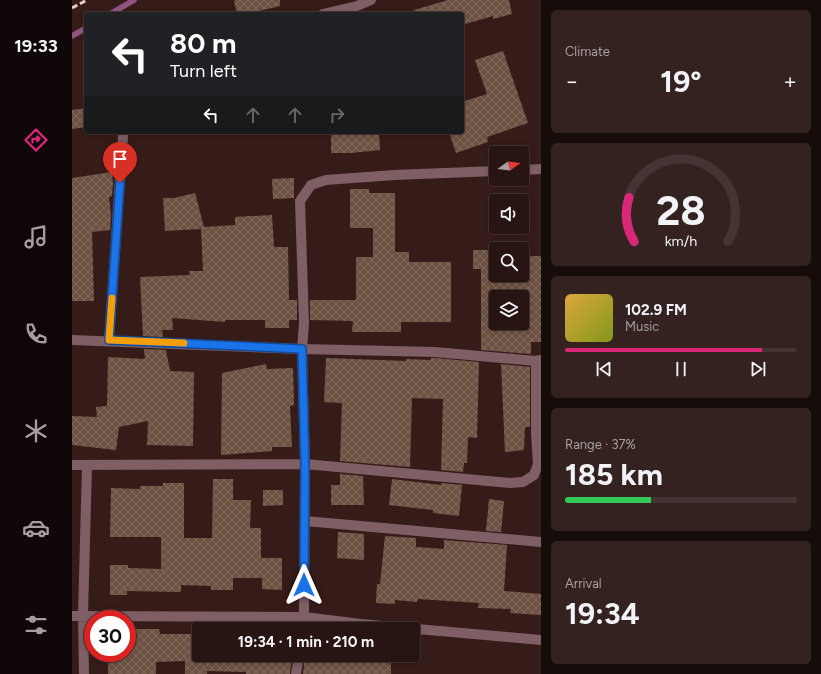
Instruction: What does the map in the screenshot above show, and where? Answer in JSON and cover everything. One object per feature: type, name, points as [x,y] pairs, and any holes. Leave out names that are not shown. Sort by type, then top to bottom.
[{"type":"street","points":[[332,12],[357,6],[372,0]]},
{"type":"street","points":[[109,340],[123,136]]},
{"type":"street","points":[[529,170],[541,169]]},
{"type":"street","points":[[303,622],[305,464],[302,349],[304,324],[300,201],[311,185],[326,180],[394,175],[489,171]]},
{"type":"street","points":[[72,340],[109,340],[302,349],[435,352],[539,360],[536,434],[538,464],[534,475],[523,482],[510,483],[305,464],[72,465]]},
{"type":"street","points":[[84,674],[83,615],[87,466]]},
{"type":"street","points":[[305,521],[541,542]]},
{"type":"street","points":[[72,616],[304,617],[361,624],[541,640]]},
{"type":"street","points":[[296,674],[298,662]]},
{"type":"building","points":[[234,0],[280,0],[280,6],[254,12],[237,12]]},
{"type":"building","points":[[448,0],[509,0],[512,14],[493,19],[493,16],[464,24],[464,12],[414,12],[414,10]]},
{"type":"building","points":[[503,51],[528,123],[487,137],[488,142],[456,153],[450,134],[464,134],[464,101],[487,94],[475,60]]},
{"type":"building","points":[[84,108],[84,127],[72,129],[72,110]]},
{"type":"building","points":[[331,134],[379,134],[380,150],[351,153],[331,153]]},
{"type":"building","points":[[112,172],[112,196],[109,197],[111,216],[110,230],[92,232],[94,301],[72,301],[72,178]]},
{"type":"building","points":[[294,178],[294,198],[273,199],[272,179]]},
{"type":"building","points":[[350,189],[369,189],[369,193],[395,193],[395,252],[409,252],[409,262],[451,262],[451,322],[401,322],[401,332],[352,332],[353,321],[310,320],[310,300],[356,300],[356,257],[373,257],[373,228],[350,228]]},
{"type":"building","points":[[195,193],[204,227],[235,225],[235,217],[272,215],[274,247],[288,247],[289,300],[297,300],[297,320],[289,320],[289,328],[265,328],[265,320],[225,320],[225,322],[172,318],[173,330],[162,330],[163,337],[143,336],[140,277],[190,275],[189,271],[203,271],[201,229],[165,231],[163,198],[174,198]]},
{"type":"building","points":[[473,250],[489,250],[489,282],[529,282],[529,256],[541,256],[541,342],[531,342],[531,354],[481,350],[481,269],[473,269]]},
{"type":"building","points":[[144,349],[166,350],[170,371],[194,372],[193,446],[147,445],[148,421],[119,427],[116,450],[72,445],[72,416],[97,417],[96,407],[107,406],[108,357],[145,359]]},
{"type":"building","points":[[326,358],[406,361],[407,359],[431,360],[431,358],[435,358],[479,362],[477,438],[468,437],[467,463],[464,463],[463,472],[441,470],[443,399],[412,398],[410,467],[340,461],[342,403],[324,402]]},
{"type":"building","points":[[266,364],[267,369],[293,368],[294,405],[290,406],[292,447],[272,447],[272,451],[221,455],[222,373]]},
{"type":"building","points":[[501,364],[530,367],[530,427],[525,427],[524,450],[505,452]]},
{"type":"building","points":[[340,474],[363,476],[364,505],[331,505],[331,485],[340,485]]},
{"type":"building","points":[[213,479],[233,479],[233,500],[251,500],[250,528],[261,528],[261,558],[282,558],[282,590],[262,589],[262,578],[233,578],[233,590],[211,590],[211,586],[181,585],[181,592],[127,591],[127,595],[110,595],[110,565],[128,565],[128,568],[161,569],[161,537],[110,537],[111,488],[140,489],[140,486],[163,486],[163,483],[184,483],[184,538],[212,538]]},
{"type":"building","points":[[392,479],[441,485],[441,483],[462,485],[459,516],[433,513],[433,510],[389,505]]},
{"type":"building","points":[[263,490],[283,490],[283,505],[263,506]]},
{"type":"building","points":[[489,499],[504,501],[501,532],[486,531]]},
{"type":"building","points":[[338,532],[364,534],[364,560],[337,558]]},
{"type":"building","points":[[385,536],[416,538],[416,547],[444,549],[444,540],[507,545],[504,591],[541,594],[541,615],[510,613],[511,609],[478,608],[479,603],[418,599],[417,602],[395,600],[395,604],[376,603],[377,584],[380,584]]},
{"type":"building","points":[[136,629],[159,629],[160,634],[192,634],[192,662],[291,662],[290,674],[246,674],[246,672],[207,671],[207,674],[185,674],[185,661],[156,662],[156,674],[108,674],[108,662],[136,662]]},
{"type":"building","points":[[304,662],[391,662],[391,674],[303,674]]},
{"type":"waterway","points":[[113,12],[134,0]]},
{"type":"waterway","points":[[72,36],[84,29]]},
{"type":"railway","points":[[72,8],[87,0]]},
{"type":"slow traffic","points":[[112,298],[109,340],[184,343]]},
{"type":"route","points":[[120,183],[109,340],[302,349],[305,464],[304,585]]}]
